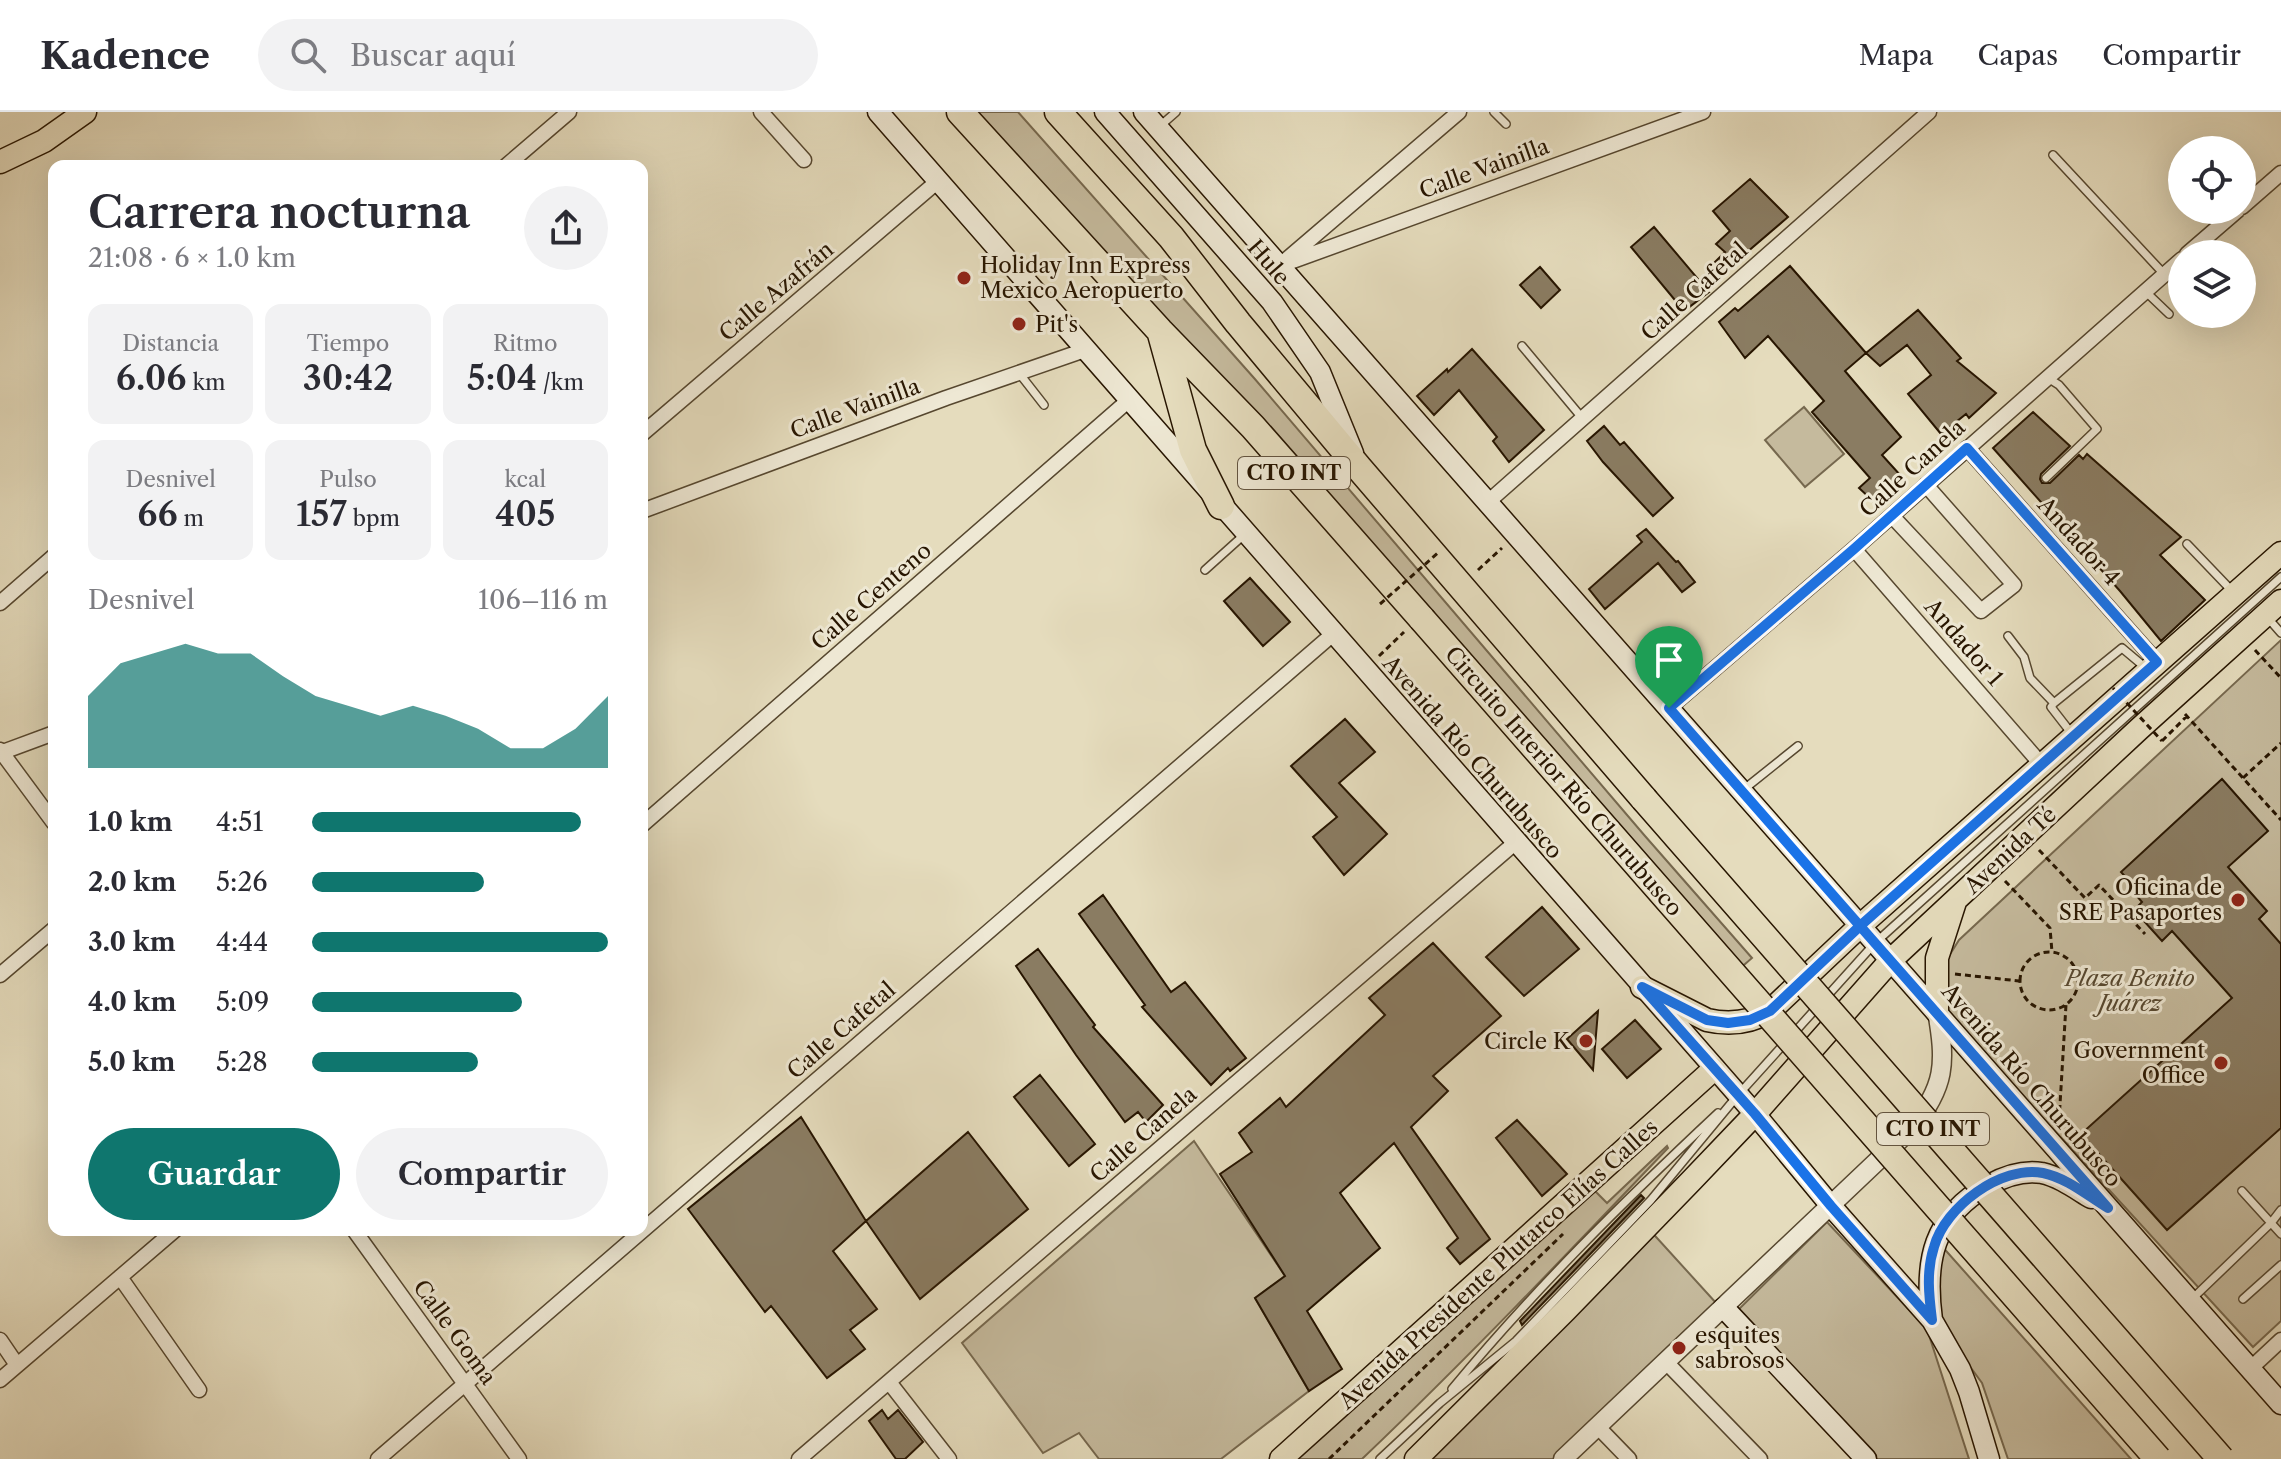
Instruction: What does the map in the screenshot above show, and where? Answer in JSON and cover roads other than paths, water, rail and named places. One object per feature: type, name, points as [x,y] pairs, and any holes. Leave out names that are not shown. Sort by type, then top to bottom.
[{"type":"highway","name":"Circuito Interior Río Churubusco","points":[[960,112],[1160,331],[1253,427],[1414,626],[2158,1459]]},
{"type":"highway","name":"CTO INT","points":[[1058,112],[1171,237],[1359,468],[1644,799],[2221,1459]]},
{"type":"highway","points":[[1160,331],[1193,450],[1221,506]]},
{"type":"main road","points":[[0,162],[44,141],[85,112]]},
{"type":"main road","name":"Avenida Río Churubusco","points":[[878,112],[1932,1320],[1960,1369],[1989,1459]]},
{"type":"main road","name":"Hule","points":[[1105,112],[1272,302],[1320,372],[1359,468]]},
{"type":"main road","name":"Avenida Río Churubusco","points":[[1151,120],[2281,1404]]},
{"type":"main road","name":"Avenida Té","points":[[1642,987],[1707,1020],[1728,1023],[1750,1020],[1770,1011],[1860,926],[2281,553]]},
{"type":"main road","name":"Avenida Té","points":[[1755,1114],[1891,960],[2241,636],[2277,590]]},
{"type":"main road","points":[[1937,1011],[1937,958],[1955,901]]},
{"type":"main road","name":"Avenida Presidente Plutarco Elías Calles","points":[[1281,1459],[1714,1069]]},
{"type":"main road","points":[[1416,1459],[1565,1311],[1755,1114]]},
{"type":"main road","points":[[1932,1320],[1929,1283],[1934,1246],[1955,1211],[1980,1191],[2011,1176],[2044,1173],[2108,1208]]},
{"type":"main road","points":[[1724,1308],[1866,1459]]},
{"type":"street","points":[[513,160],[569,112]]},
{"type":"street","points":[[761,112],[804,160]]},
{"type":"street","points":[[1279,266],[1459,112]]},
{"type":"street","name":"Calle Vainilla","points":[[1279,266],[1703,112]]},
{"type":"street","name":"Calle Cafetal","points":[[1488,502],[1929,112]]},
{"type":"street","points":[[2256,194],[2281,173]]},
{"type":"street","name":"Calle Azafrán","points":[[648,429],[938,181]]},
{"type":"street","points":[[2203,240],[2222,224]]},
{"type":"street","name":"Calle Canela","points":[[1669,708],[1892,516],[2168,271]]},
{"type":"street","name":"Calle Vainilla","points":[[648,509],[1085,350]]},
{"type":"street","name":"Calle Centeno","points":[[648,820],[1129,400]]},
{"type":"street","name":"Andador 4","points":[[1967,448],[2153,666]]},
{"type":"street","points":[[1892,516],[1981,611],[2014,585],[1926,485]]},
{"type":"street","name":"Andador 1","points":[[1854,549],[2041,764]]},
{"type":"street","points":[[0,603],[48,561]]},
{"type":"street","name":"Calle Cafetal","points":[[648,1226],[1333,634]]},
{"type":"street","points":[[48,735],[1,752],[48,815]]},
{"type":"street","name":"Calle Canela","points":[[799,1459],[1516,842]]},
{"type":"street","points":[[0,975],[48,934]]},
{"type":"street","points":[[1563,1459],[1925,1113],[1941,1079],[1943,1063],[1937,1011]]},
{"type":"street","points":[[0,1380],[168,1236]]},
{"type":"street","name":"Calle Goma","points":[[358,1236],[519,1459]]},
{"type":"street","name":"Calle Cafetal","points":[[378,1459],[636,1236]]},
{"type":"street","points":[[120,1277],[199,1390]]},
{"type":"street","points":[[0,1340],[17,1365]]},
{"type":"street","points":[[2250,1369],[2281,1340]]},
{"type":"street","points":[[1666,1362],[1760,1459]]},
{"type":"street","points":[[889,1382],[949,1459]]},
{"type":"street","points":[[1597,1426],[1629,1459]]},
{"type":"street","points":[[814,1446],[823,1459]]},
{"type":"lane","points":[[1151,120],[1176,112]]},
{"type":"lane","points":[[1494,112],[1506,124]]},
{"type":"lane","points":[[2053,155],[2164,274]]},
{"type":"lane","points":[[2146,292],[2168,313]]},
{"type":"lane","points":[[1522,346],[1583,419]]},
{"type":"lane","points":[[1019,373],[1044,405]]},
{"type":"lane","points":[[2046,478],[2097,429],[2059,385],[2048,378]]},
{"type":"lane","points":[[1205,570],[1246,534]]},
{"type":"lane","points":[[2187,544],[2234,594]]},
{"type":"lane","points":[[2277,590],[2281,633]]},
{"type":"lane","points":[[1380,1459],[1440,1403],[1516,1341],[1651,1200],[1738,1095],[1875,943],[2277,590]]},
{"type":"lane","points":[[2008,636],[2024,657],[2030,678],[2054,703]]},
{"type":"lane","points":[[2074,736],[2051,707],[2054,703],[2122,648],[2153,666]]},
{"type":"lane","points":[[1742,791],[1798,746]]},
{"type":"lane","points":[[1440,1403],[1502,1328],[1638,1188],[1738,1095]]},
{"type":"lane","points":[[2242,1191],[2281,1234]]},
{"type":"lane","points":[[2190,1301],[2281,1210]]},
{"type":"lane","points":[[2243,1299],[2281,1265]]},
{"type":"place","name":"Holiday Inn Express Mexico Aeropuerto","points":[[964,278]]},
{"type":"place","name":"Pit's","points":[[1019,324]]},
{"type":"place","name":"Oficina de SRE Pasaportes","points":[[2238,900]]},
{"type":"place","name":"Circle K","points":[[1586,1041]]},
{"type":"place","name":"Government Office","points":[[2221,1063]]},
{"type":"place","name":"esquites sabrosos","points":[[1679,1348]]},
{"type":"park label","name":"Plaza Benito Juárez","points":[[2130,990]]}]
